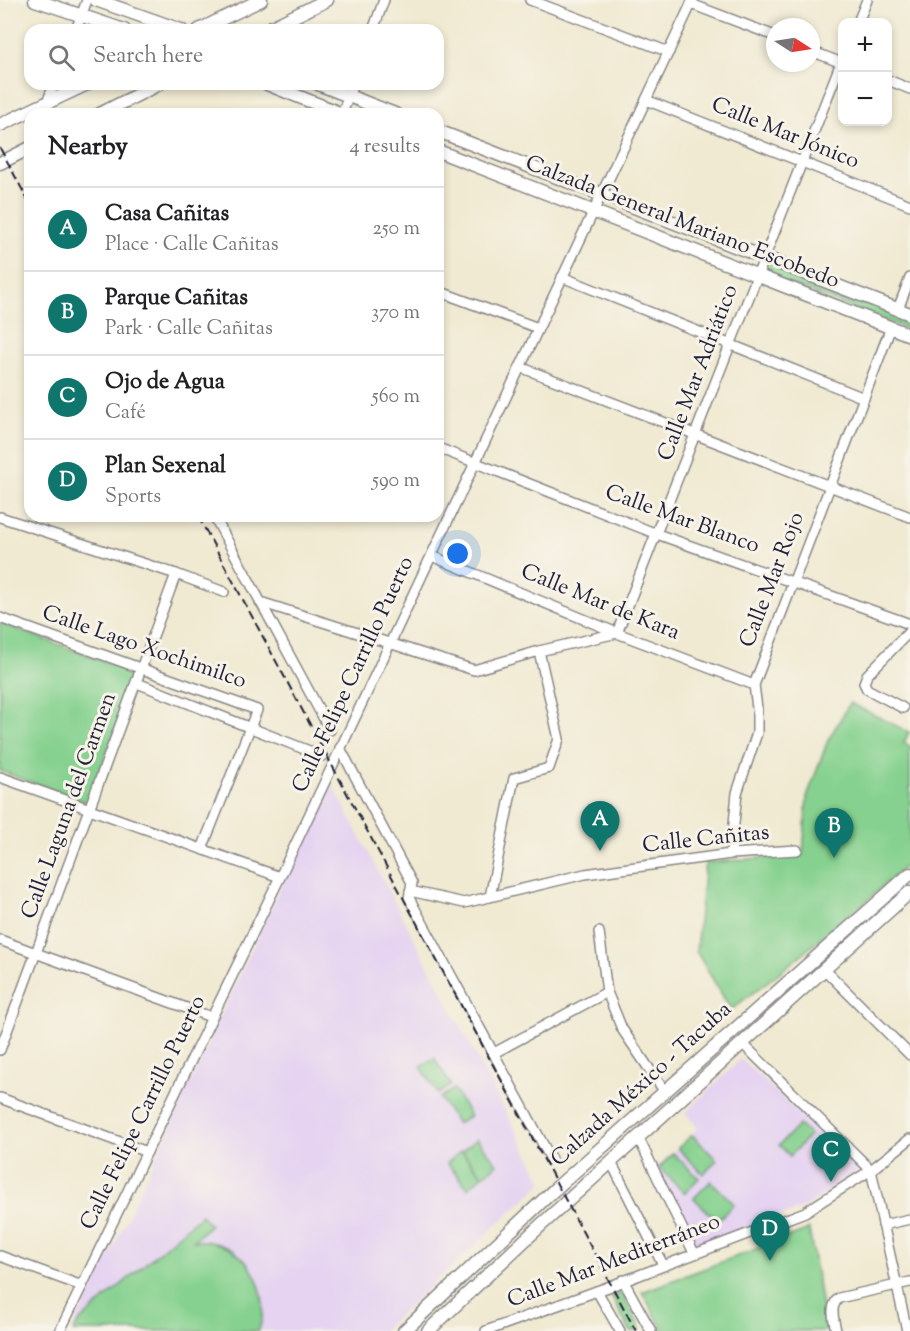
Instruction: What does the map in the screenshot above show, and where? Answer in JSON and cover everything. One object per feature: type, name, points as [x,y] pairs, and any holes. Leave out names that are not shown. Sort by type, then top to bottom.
[{"type":"main road","points":[[34,0],[106,24]]},
{"type":"main road","points":[[96,0],[164,24]]},
{"type":"main road","points":[[211,24],[261,0]]},
{"type":"main road","points":[[278,24],[327,0]]},
{"type":"main road","points":[[36,108],[74,90]]},
{"type":"main road","points":[[112,108],[147,90]]},
{"type":"main road","points":[[282,90],[327,108]]},
{"type":"main road","points":[[334,90],[379,108]]},
{"type":"main road","points":[[0,125],[24,114]]},
{"type":"main road","name":"Calzada General Mariano Escobedo","points":[[444,133],[904,311]]},
{"type":"main road","points":[[0,163],[24,151]]},
{"type":"main road","name":"Calzada General Mariano Escobedo","points":[[444,153],[910,334]]},
{"type":"main road","name":"Calzada México - Tacuba","points":[[404,1331],[533,1210],[910,873]]},
{"type":"main road","name":"Calzada México - Tacuba","points":[[428,1331],[541,1225],[910,892]]},
{"type":"main road","points":[[581,1167],[579,1172],[583,1179],[592,1179]]},
{"type":"main road","points":[[533,1210],[537,1209],[544,1214],[541,1225]]},
{"type":"street","points":[[78,24],[87,0]]},
{"type":"street","points":[[375,24],[384,0]]},
{"type":"street","points":[[530,0],[669,52]]},
{"type":"street","points":[[860,18],[867,0]]},
{"type":"street","points":[[692,2],[766,32]]},
{"type":"street","name":"Calle Felipe Carrillo Puerto","points":[[60,1331],[280,877],[692,2]]},
{"type":"street","points":[[820,54],[838,61]]},
{"type":"street","name":"Calle Mar Adriático","points":[[618,633],[838,72]]},
{"type":"street","points":[[892,82],[910,89]]},
{"type":"street","points":[[47,103],[52,90]]},
{"type":"street","points":[[344,108],[351,90]]},
{"type":"street","name":"Calle Mar Jónico","points":[[646,100],[910,205]]},
{"type":"street","points":[[562,277],[864,398]]},
{"type":"street","points":[[904,311],[910,278]]},
{"type":"street","points":[[444,293],[538,328]]},
{"type":"street","name":"Calle Mar Rojo","points":[[730,854],[737,793],[757,733],[754,685],[891,327]]},
{"type":"street","points":[[520,367],[910,517]]},
{"type":"street","name":"Calle Mar Blanco","points":[[444,450],[657,534],[908,623]]},
{"type":"street","points":[[0,517],[225,592]]},
{"type":"street","points":[[217,522],[330,730]]},
{"type":"street","name":"Calle Mar de Kara","points":[[432,556],[618,633],[754,685]]},
{"type":"street","name":"Calle Laguna del Carmen","points":[[0,1050],[176,574]]},
{"type":"street","points":[[260,602],[474,670],[539,651],[618,633]]},
{"type":"street","points":[[908,623],[910,612]]},
{"type":"street","name":"Calle Lago Xochimilco","points":[[0,618],[256,709],[252,727]]},
{"type":"street","points":[[903,708],[867,688],[864,683],[867,675],[910,631]]},
{"type":"street","points":[[490,897],[514,778],[549,768],[559,739],[539,651]]},
{"type":"street","name":"Calle Lago Xochimilco","points":[[137,683],[322,756]]},
{"type":"street","points":[[202,849],[252,727]]},
{"type":"street","points":[[340,748],[412,883],[410,898],[551,1159]]},
{"type":"street","points":[[0,777],[280,877]]},
{"type":"street","name":"Calle Cañitas","points":[[410,891],[464,903],[585,874],[730,854],[797,850]]},
{"type":"street","points":[[598,932],[607,992],[622,1029],[665,1092]]},
{"type":"street","points":[[0,940],[211,1017]]},
{"type":"street","points":[[824,969],[910,1055]]},
{"type":"street","points":[[494,1053],[607,992]]},
{"type":"street","points":[[742,1043],[871,1170],[907,1331]]},
{"type":"street","points":[[0,1098],[147,1152]]},
{"type":"street","points":[[638,1137],[694,1253]]},
{"type":"street","name":"Calle Mar Mediterráneo","points":[[486,1331],[805,1212],[871,1170],[910,1139]]},
{"type":"street","points":[[611,1162],[663,1265]]},
{"type":"street","points":[[883,1225],[910,1219]]},
{"type":"street","points":[[0,1256],[82,1286]]},
{"type":"street","points":[[623,1280],[651,1331]]},
{"type":"street","points":[[836,1331],[832,1310],[834,1302],[839,1298],[910,1282]]},
{"type":"street","points":[[597,1290],[620,1331]]},
{"type":"shaded area","points":[[330,780],[543,1182],[382,1331],[71,1331],[127,1219]]},
{"type":"shaded area","points":[[741,1059],[859,1170],[803,1208],[693,1248],[656,1168],[698,1128],[685,1113]]},
{"type":"green space","points":[[768,261],[910,317],[910,330],[763,274]]},
{"type":"green space","points":[[0,623],[136,673],[88,803],[0,771]]},
{"type":"green space","points":[[850,703],[909,732],[904,743],[910,747],[910,862],[864,903],[731,1010],[696,951],[705,863],[803,854],[807,797],[828,740]]},
{"type":"green space","points":[[434,1058],[451,1085],[438,1094],[421,1067]]},
{"type":"green space","points":[[454,1089],[470,1116],[457,1124],[440,1098]]},
{"type":"green space","points":[[799,1125],[810,1135],[790,1156],[779,1145]]},
{"type":"green space","points":[[692,1135],[717,1160],[703,1174],[678,1148]]},
{"type":"green space","points":[[477,1139],[497,1164],[483,1176],[462,1151]]},
{"type":"green space","points":[[461,1151],[482,1176],[468,1188],[447,1163]]},
{"type":"green space","points":[[673,1153],[699,1178],[685,1193],[659,1168]]},
{"type":"green space","points":[[711,1181],[734,1204],[717,1221],[694,1198]]},
{"type":"green space","points":[[201,1215],[210,1225],[193,1241],[210,1242],[226,1247],[245,1261],[253,1271],[262,1295],[263,1307],[258,1331],[73,1331],[81,1320]]},
{"type":"green space","points":[[809,1229],[826,1331],[664,1331],[642,1292]]},
{"type":"green space","points":[[622,1293],[639,1325],[639,1331],[630,1331],[611,1296]]},
{"type":"railway","points":[[0,148],[24,193]]},
{"type":"railway","points":[[201,522],[636,1331]]},
{"type":"place","name":"Casa Cañitas","points":[[600,851]]},
{"type":"place","name":"Parque Cañitas","points":[[834,858]]},
{"type":"place","name":"Ojo de Agua","points":[[831,1182]]},
{"type":"place","name":"Plan Sexenal","points":[[770,1261]]}]
